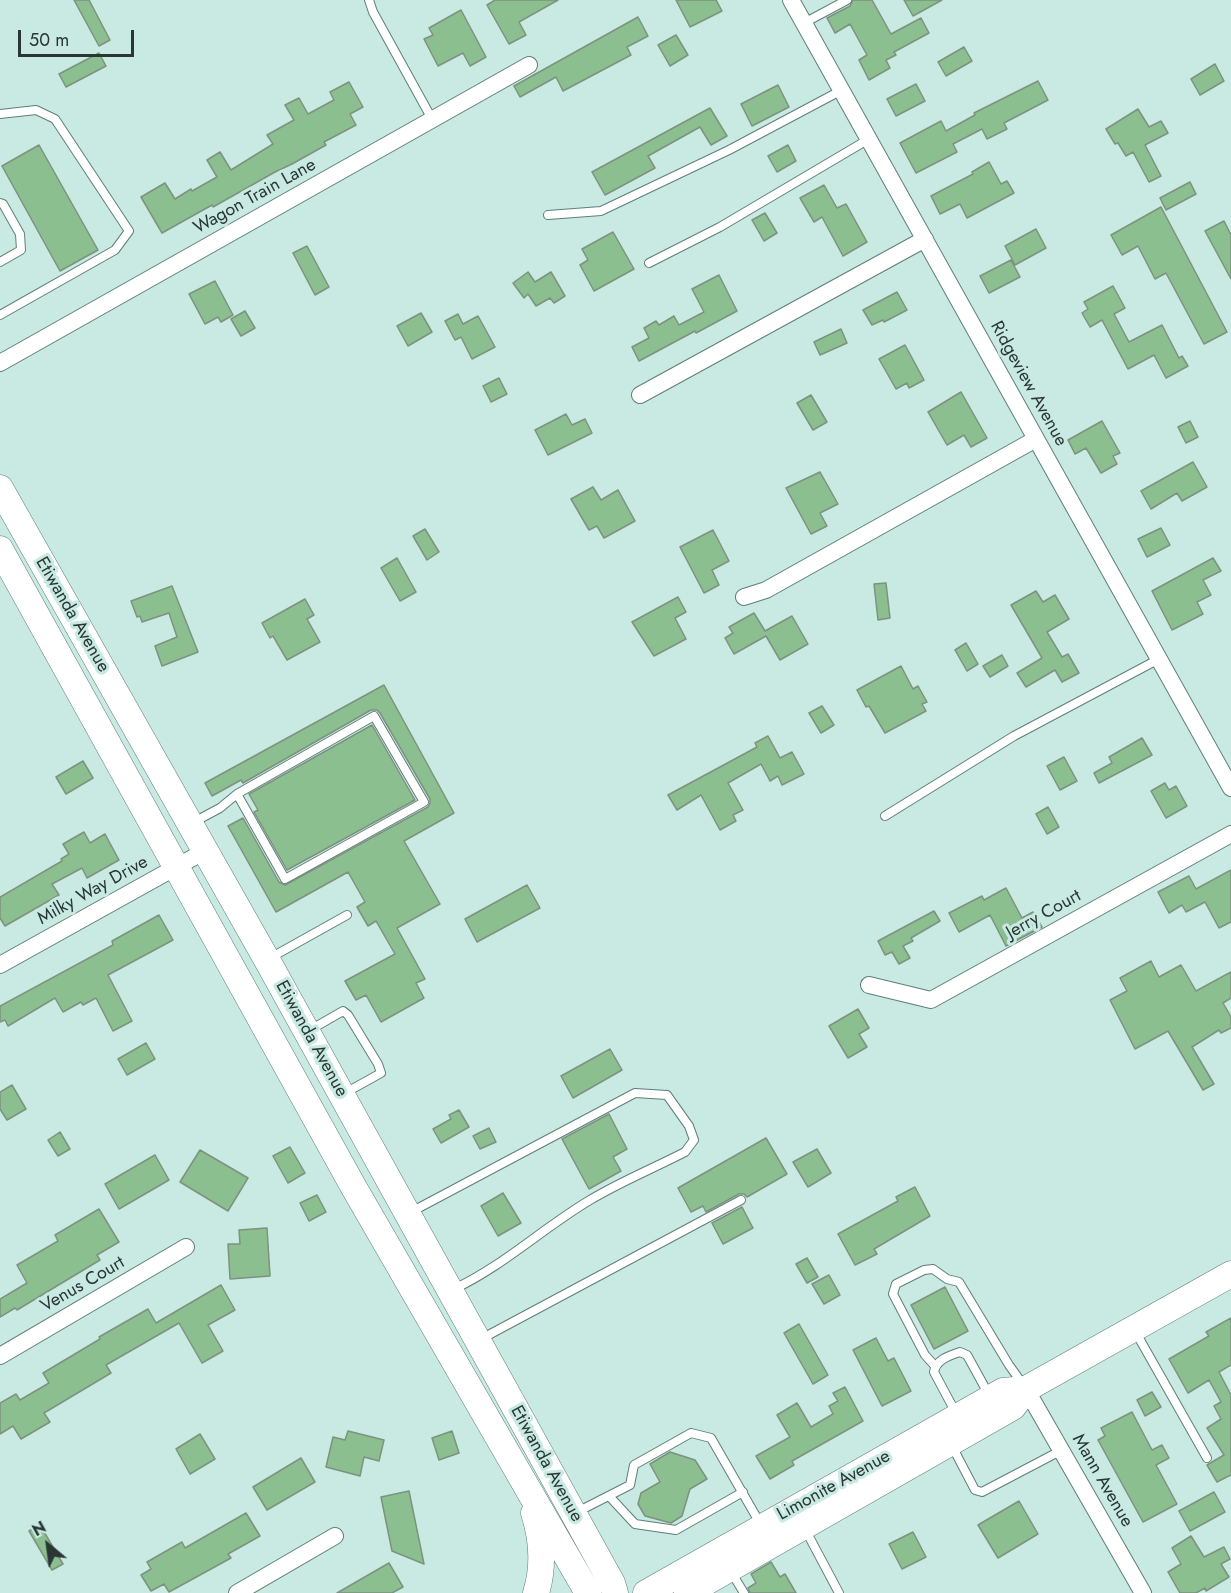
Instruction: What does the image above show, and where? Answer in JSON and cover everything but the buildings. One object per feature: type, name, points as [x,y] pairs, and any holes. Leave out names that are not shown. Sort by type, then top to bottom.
[{"type":"main road","name":"Etiwanda Avenue","points":[[0,488],[342,1094],[612,1583],[615,1593]]},
{"type":"main road","name":"Etiwanda Avenue","points":[[0,549],[353,1186],[588,1593]]},
{"type":"main road","name":"Limonite Avenue","points":[[646,1593],[1003,1391],[1026,1389],[1231,1274]]},
{"type":"main road","name":"Limonite Avenue","points":[[687,1593],[1013,1407],[1026,1389]]},
{"type":"main road","points":[[526,1487],[537,1523],[542,1560],[536,1593]]},
{"type":"street","name":"Ridgeview Avenue","points":[[791,0],[1231,788]]},
{"type":"street","name":"Wagon Train Lane","points":[[0,363],[529,65]]},
{"type":"street","points":[[640,395],[925,239]]},
{"type":"street","points":[[744,597],[766,590],[1036,439]]},
{"type":"street","name":"Jerry Court","points":[[869,985],[931,1000],[1231,834]]},
{"type":"street","name":"Milky Way Drive","points":[[0,965],[205,850]]},
{"type":"street","name":"Venus Court","points":[[0,1356],[186,1247]]},
{"type":"street","name":"Mann Avenue","points":[[1026,1389],[1143,1593]]},
{"type":"street","points":[[237,1593],[335,1536]]},
{"type":"lane","points":[[369,0],[373,12],[432,119]]},
{"type":"lane","points":[[804,23],[847,0]]},
{"type":"lane","points":[[548,215],[602,211],[729,150],[842,90]]},
{"type":"lane","points":[[0,114],[36,110],[55,119],[129,231],[115,250],[0,315]]},
{"type":"lane","points":[[649,263],[720,226],[869,139]]},
{"type":"lane","points":[[0,203],[3,204],[20,234],[21,250],[0,262]]},
{"type":"lane","points":[[885,816],[1015,736],[1159,659]]},
{"type":"lane","points":[[190,824],[220,808],[237,794],[374,716],[424,802],[285,879],[237,794]]},
{"type":"lane","points":[[267,960],[347,915]]},
{"type":"lane","points":[[307,1032],[343,1011],[348,1015],[378,1064],[381,1073],[342,1094]]},
{"type":"lane","points":[[408,1214],[635,1093],[667,1095],[688,1126],[694,1140],[685,1152],[590,1200],[509,1257],[472,1281],[450,1291]]},
{"type":"lane","points":[[478,1341],[741,1200]]},
{"type":"lane","points":[[935,1366],[925,1355],[893,1294],[896,1284],[924,1270],[933,1269],[947,1279],[959,1282],[1026,1389]]},
{"type":"lane","points":[[1134,1328],[1207,1458]]},
{"type":"lane","points":[[957,1417],[934,1372],[935,1366],[948,1356],[960,1352],[967,1355],[991,1398]]},
{"type":"lane","points":[[574,1514],[630,1485],[634,1465],[692,1433],[711,1438],[762,1526]]},
{"type":"lane","points":[[950,1443],[975,1490],[982,1492],[1062,1450]]},
{"type":"lane","points":[[609,1496],[635,1524],[676,1530],[743,1492]]},
{"type":"lane","points":[[804,1526],[839,1593]]},
{"type":"lane","points":[[729,1569],[744,1593]]}]
